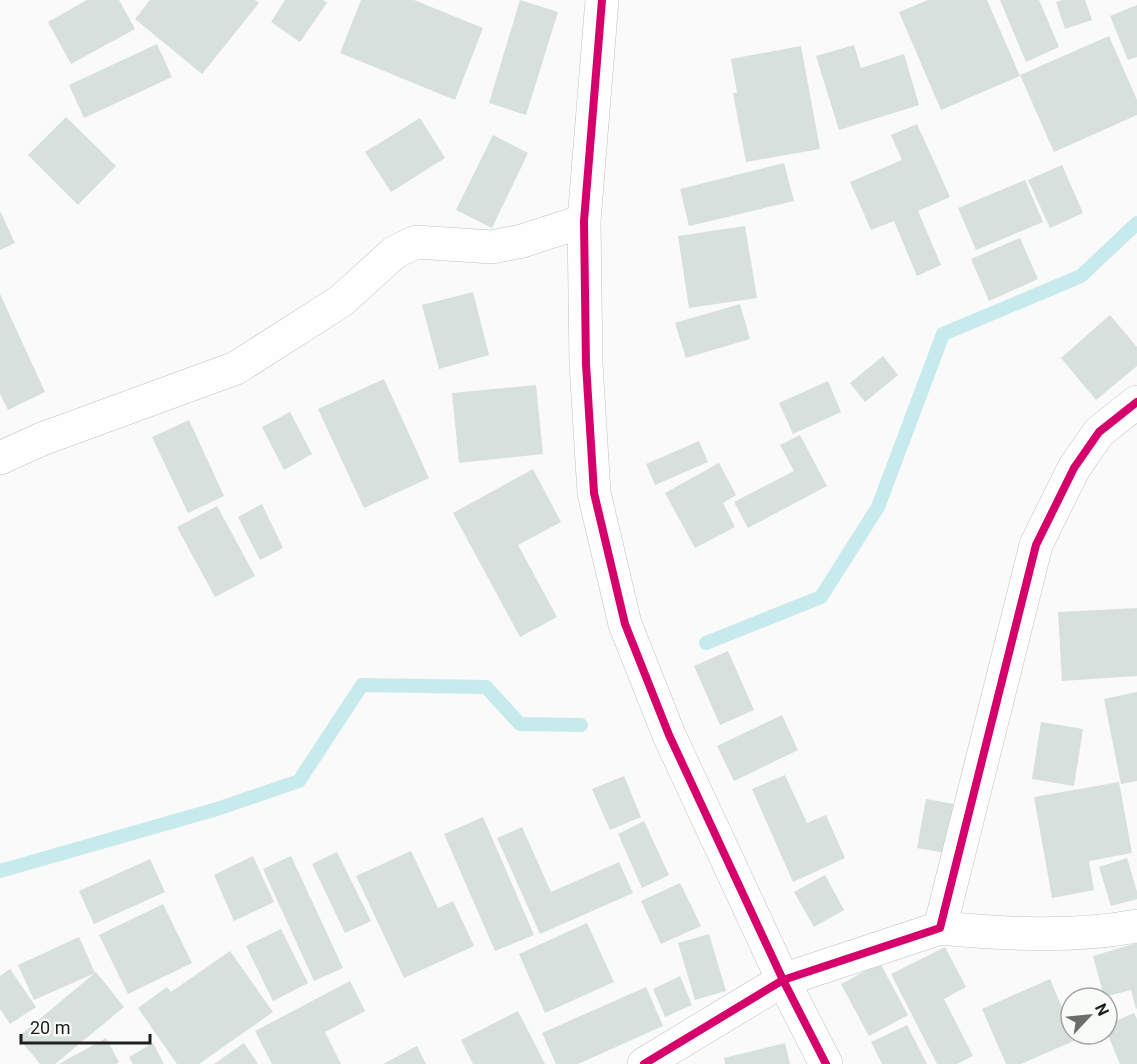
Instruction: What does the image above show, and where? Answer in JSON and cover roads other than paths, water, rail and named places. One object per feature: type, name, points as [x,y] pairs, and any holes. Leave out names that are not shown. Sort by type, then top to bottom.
[{"type":"street","points":[[602,0],[584,221],[586,364],[594,492],[625,624],[669,735],[783,980],[826,1064]]},
{"type":"street","points":[[0,458],[42,439],[236,368],[341,301],[395,252],[416,242],[492,247],[522,241],[584,221]]},
{"type":"street","points":[[940,928],[1036,545],[1074,468],[1099,432],[1137,402]]},
{"type":"street","points":[[644,1064],[783,980],[940,928],[1017,935],[1082,932],[1137,926]]},
{"type":"waterway","points":[[706,643],[821,597],[878,507],[943,334],[1081,276],[1137,223]]},
{"type":"waterway","points":[[0,871],[217,809],[299,781],[362,685],[486,687],[520,724],[581,725]]}]
